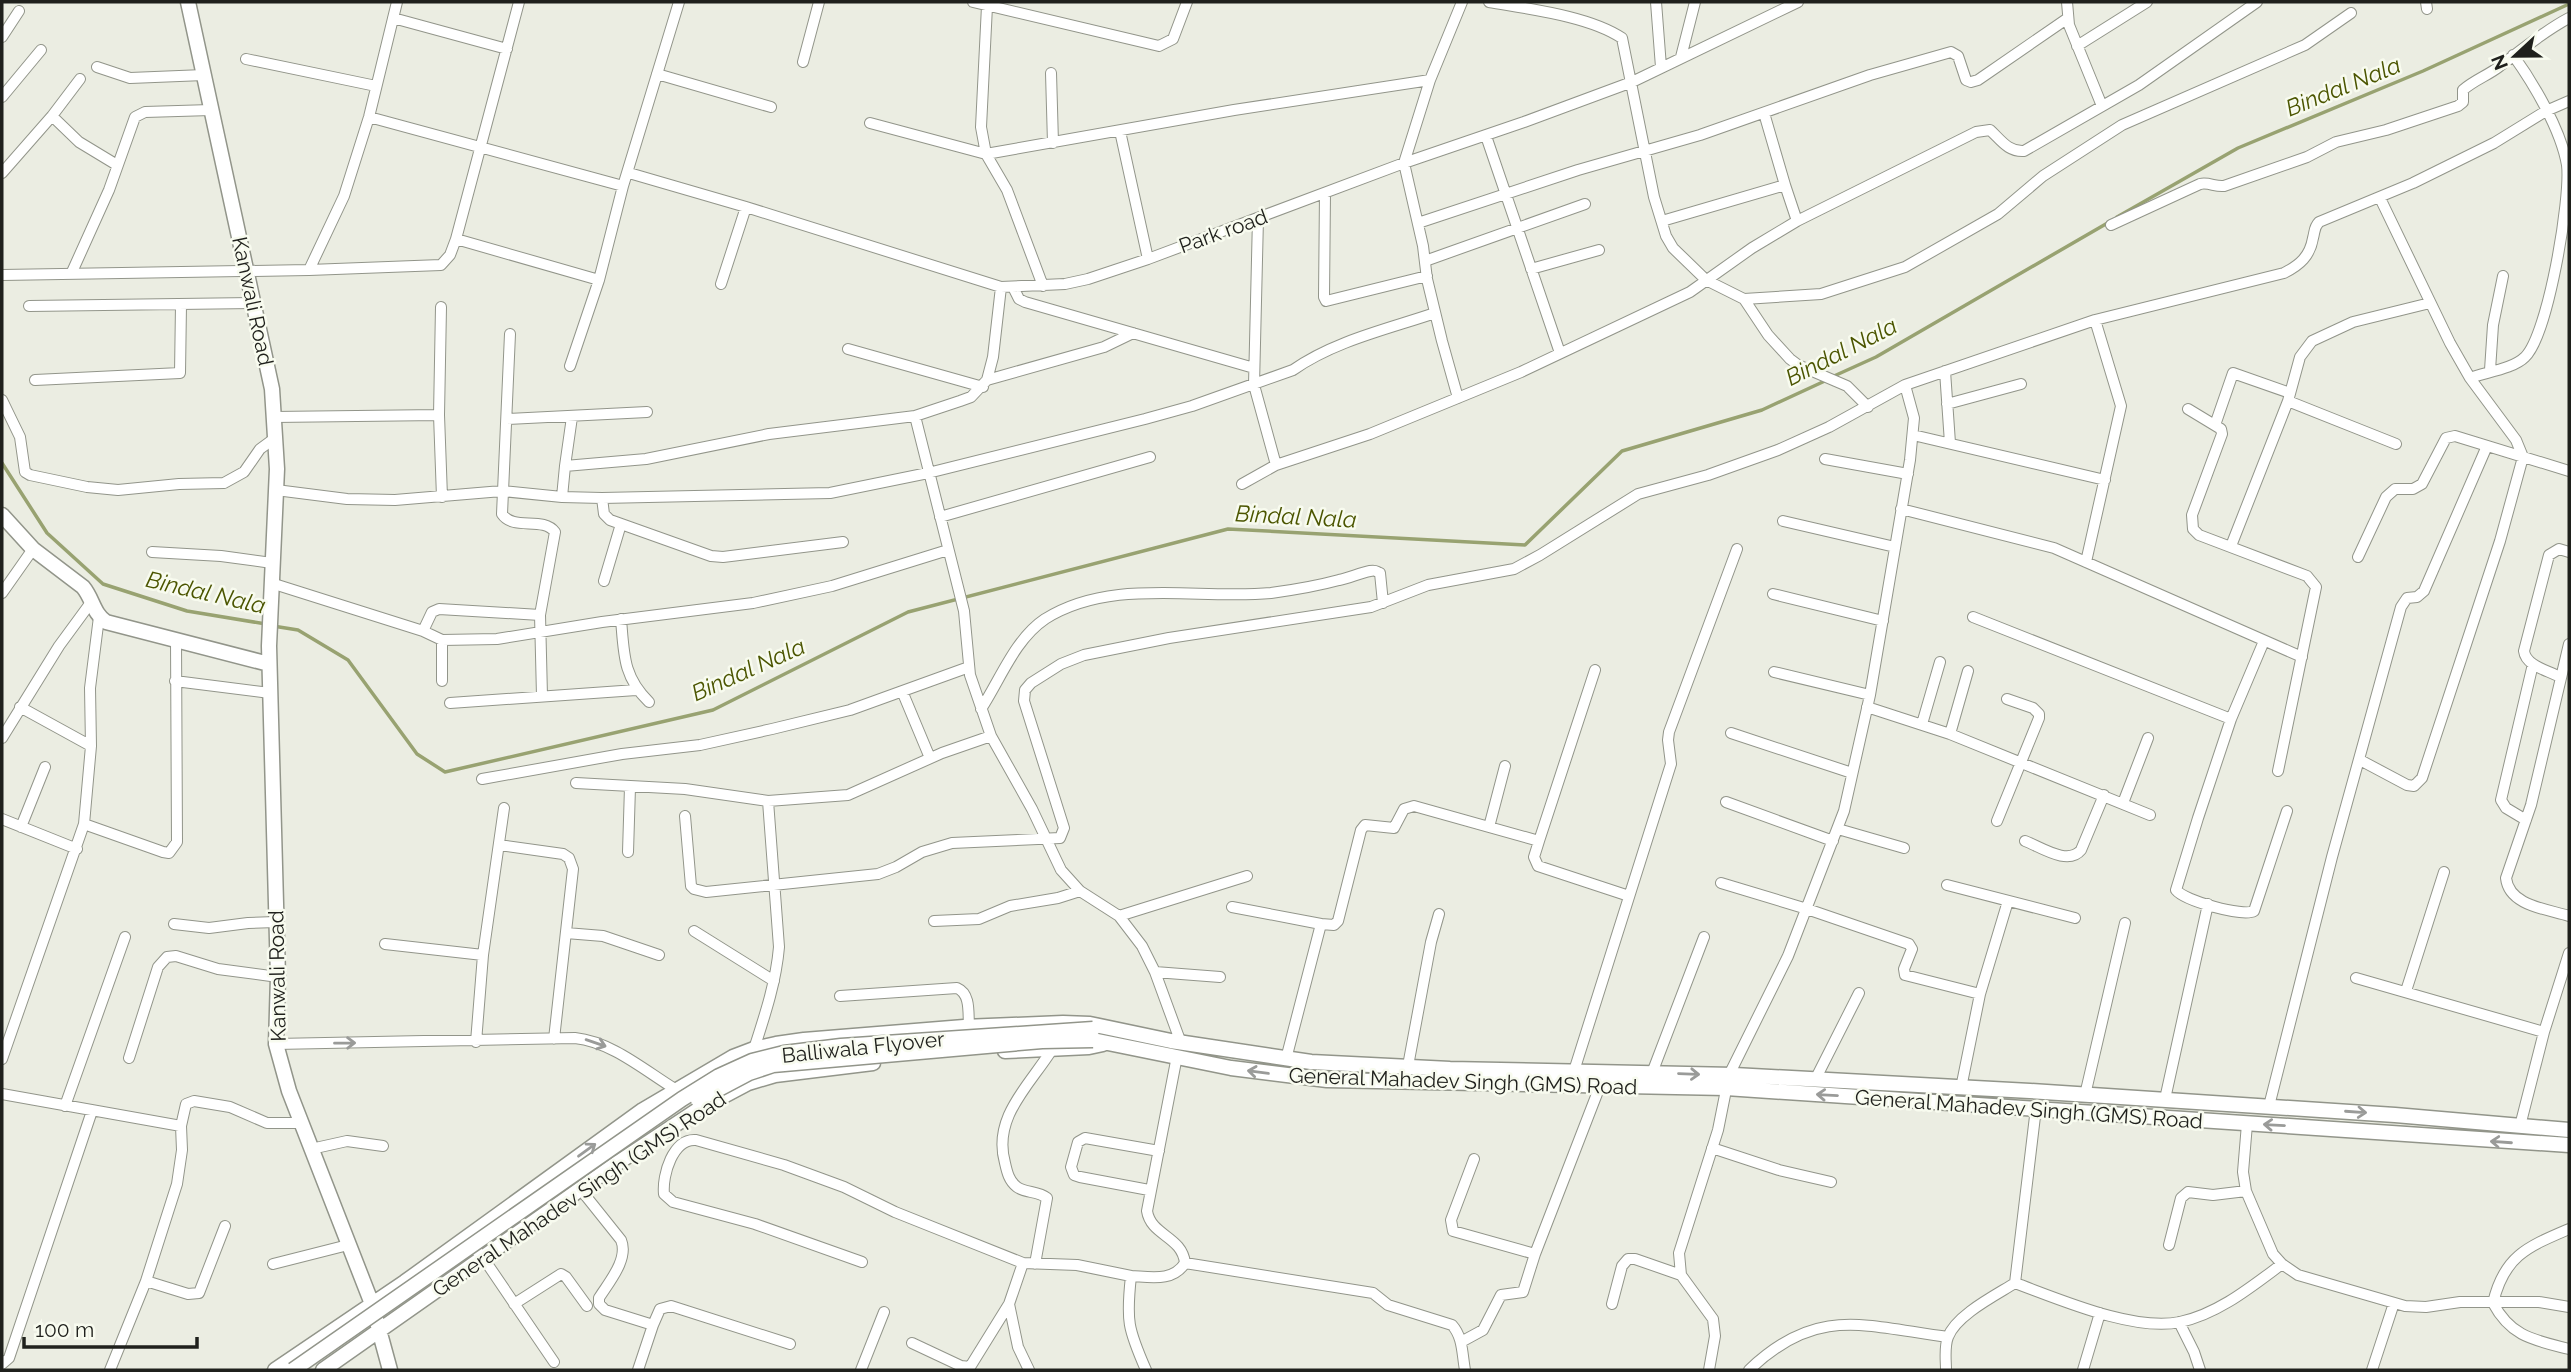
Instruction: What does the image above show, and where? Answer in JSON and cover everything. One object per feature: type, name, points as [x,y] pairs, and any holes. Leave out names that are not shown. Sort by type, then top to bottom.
[{"type":"street","name":"Kanwali Road","points":[[188,2],[272,389],[276,490],[269,646],[278,977],[276,1044],[301,1123],[372,1304],[390,1370]]},
{"type":"street","points":[[309,270],[344,196],[369,117],[397,2]]},
{"type":"street","points":[[2,275],[441,265],[450,255],[456,239],[520,2]]},
{"type":"street","points":[[570,366],[599,280],[679,2]]},
{"type":"street","points":[[803,62],[819,2]]},
{"type":"street","points":[[973,2],[1159,46],[1173,39],[1187,2]]},
{"type":"street","points":[[1458,398],[1448,370],[1404,163],[1430,80],[1462,2]]},
{"type":"street","points":[[1489,2],[1550,13],[1612,31],[1622,38],[1654,197],[1666,236],[1673,248],[1706,280],[1744,299],[1779,349],[1798,365],[1854,391],[1868,407]]},
{"type":"street","points":[[1550,13],[1553,2]]},
{"type":"street","points":[[1656,2],[1661,67]]},
{"type":"street","points":[[1681,57],[1695,2]]},
{"type":"street","name":"Park road","points":[[629,173],[1001,287],[1043,286],[1088,279],[1632,82],[1798,2]]},
{"type":"street","points":[[2067,2],[2068,18],[2077,46],[2102,106]]},
{"type":"street","points":[[2077,46],[2147,2]]},
{"type":"street","points":[[1242,484],[1276,465],[1370,434],[1521,372],[1690,292],[1752,248],[1797,221],[1983,129],[1990,130],[2015,152],[2024,151],[2160,71],[2257,2]]},
{"type":"street","points":[[987,6],[981,127],[986,154],[1007,190],[1043,286]]},
{"type":"street","points":[[2,37],[19,11]]},
{"type":"street","points":[[1744,299],[1821,294],[1905,267],[1998,214],[2043,176],[2122,125],[2305,45],[2351,13]]},
{"type":"street","points":[[393,18],[507,49]]},
{"type":"street","points":[[1418,223],[1700,135],[1870,75],[1951,52],[1958,56],[1966,80],[1978,80],[2068,18]]},
{"type":"street","points":[[2111,225],[2200,184],[2224,186],[2307,157],[2336,142],[2398,126],[2458,106],[2463,102],[2463,90],[2469,85],[2500,66],[2541,34],[2569,18]]},
{"type":"street","points":[[2,97],[41,50]]},
{"type":"street","points":[[2470,378],[2509,366],[2526,356],[2541,328],[2551,296],[2568,179],[2567,162],[2546,111],[2525,71],[2513,55]]},
{"type":"street","points":[[246,60],[376,86]]},
{"type":"street","points":[[97,67],[130,78],[204,75]]},
{"type":"street","points":[[1051,73],[1054,143]]},
{"type":"street","points":[[657,74],[771,107]]},
{"type":"street","points":[[2,173],[80,79]]},
{"type":"street","points":[[870,123],[986,154],[1234,110],[1430,80]]},
{"type":"street","points":[[685,816],[689,880],[694,890],[706,892],[878,874],[922,852],[953,843],[1060,838],[1064,828],[1024,701],[1025,690],[1044,673],[1084,655],[1104,650],[1383,603],[1427,584],[1514,569],[1638,494],[1708,475],[1778,450],[1868,407],[1905,385],[2095,320],[2284,273],[2302,262],[2308,254],[2315,225],[2319,222],[2380,198],[2494,143],[2546,111],[2569,101]]},
{"type":"street","points":[[72,272],[109,190],[135,117],[139,114],[211,110]]},
{"type":"street","points":[[1764,113],[1797,221]]},
{"type":"street","points":[[52,116],[79,142],[117,165]]},
{"type":"street","points":[[369,117],[624,186]]},
{"type":"street","points":[[1120,131],[1148,258]]},
{"type":"street","points":[[1486,136],[1560,353]]},
{"type":"street","points":[[1662,221],[1785,185]]},
{"type":"street","points":[[1325,193],[1324,299],[1329,301],[1427,276]]},
{"type":"street","points":[[2360,760],[2407,785],[2414,786],[2422,778],[2500,541],[2523,457],[2516,440],[2470,378],[2430,303],[2380,198]]},
{"type":"street","points":[[1425,261],[1585,204]]},
{"type":"street","points":[[721,284],[746,207]]},
{"type":"street","points":[[1258,218],[1254,385],[1276,465]]},
{"type":"street","points":[[456,239],[506,256],[599,280]]},
{"type":"street","points":[[1531,269],[1599,250]]},
{"type":"street","points":[[2490,370],[2494,325],[2503,276]]},
{"type":"street","points":[[565,466],[646,459],[769,434],[915,416],[971,397],[985,383],[993,357],[1001,287]]},
{"type":"street","points":[[1013,288],[1019,299],[1025,302],[1254,369]]},
{"type":"street","points":[[29,306],[253,303]]},
{"type":"street","points":[[2231,546],[2289,397],[2300,357],[2312,341],[2353,322],[2430,303]]},
{"type":"street","points":[[35,380],[180,373],[181,305]]},
{"type":"street","points":[[441,307],[439,415],[442,496]]},
{"type":"street","points":[[276,490],[347,499],[396,500],[502,492],[602,498],[830,493],[928,473],[1157,416],[1254,385],[1293,370],[1321,353],[1435,313]]},
{"type":"street","points":[[2086,562],[2121,407],[2095,320]]},
{"type":"street","points":[[848,349],[985,383],[1104,347],[1133,333]]},
{"type":"street","points":[[510,334],[503,517],[511,522],[548,526],[555,532],[540,615],[542,696]]},
{"type":"street","points":[[1945,371],[1950,443]]},
{"type":"street","points":[[2216,425],[2233,373],[2396,444]]},
{"type":"street","points":[[1947,404],[2021,384]]},
{"type":"street","points":[[1709,1370],[1716,1336],[1713,1319],[1681,1275],[1680,1245],[1712,1148],[1728,1082],[1788,956],[1844,811],[1870,695],[1908,474],[1914,418],[1905,385]]},
{"type":"street","points":[[2,400],[20,437],[26,472],[88,487],[118,490],[224,483],[244,472],[260,449],[275,438]]},
{"type":"street","points":[[2188,410],[2221,429],[2221,439],[2192,515],[2191,523],[2199,535],[2307,576],[2313,580],[2316,587],[2278,771]]},
{"type":"street","points":[[507,419],[647,412]]},
{"type":"street","points":[[274,417],[439,415]]},
{"type":"street","points":[[862,1262],[755,1224],[673,1202],[664,1194],[663,1187],[674,1151],[684,1142],[696,1140],[784,1165],[844,1187],[895,1212],[1023,1263],[1077,1265],[1131,1276],[1165,1277],[1175,1274],[1185,1263],[1180,1247],[1154,1228],[1147,1211],[1179,1050],[1155,972],[1142,946],[1119,916],[1080,891],[1061,870],[1048,840],[991,736],[968,667],[968,635],[964,611],[915,416]]},
{"type":"street","points":[[562,497],[572,417]]},
{"type":"street","points":[[1913,435],[2105,480]]},
{"type":"street","points":[[2358,557],[2386,496],[2395,489],[2413,489],[2422,484],[2446,438],[2455,436],[2569,471]]},
{"type":"street","points":[[2269,1106],[2332,857],[2401,607],[2407,598],[2417,597],[2424,591],[2487,446]]},
{"type":"street","points":[[940,517],[1150,457]]},
{"type":"street","points":[[1825,460],[1908,474]]},
{"type":"street","points":[[602,498],[606,518],[697,552],[723,557],[843,542]]},
{"type":"street","points":[[1901,509],[2054,548],[2302,657]]},
{"type":"street","points":[[2,515],[33,548],[83,587],[99,617],[106,622],[270,664]]},
{"type":"street","points":[[1783,521],[1895,547]]},
{"type":"street","points":[[604,581],[621,524]]},
{"type":"street","points":[[2,593],[33,548]]},
{"type":"street","points":[[1574,1071],[1671,764],[1669,732],[1737,549]]},
{"type":"street","points":[[2560,677],[2533,664],[2525,658],[2524,651],[2549,555],[2559,549],[2569,552]]},
{"type":"street","points":[[271,583],[424,631],[442,640],[497,639],[793,596],[948,550]]},
{"type":"street","points":[[152,552],[221,556],[272,563]]},
{"type":"street","points":[[981,709],[1032,629],[1069,607],[1099,598],[1141,594],[1237,595],[1274,592],[1376,571],[1381,578],[1383,603]]},
{"type":"street","points":[[1773,594],[1883,621]]},
{"type":"street","points":[[2,738],[59,646],[92,601]]},
{"type":"street","points":[[424,631],[432,612],[439,609],[540,615]]},
{"type":"street","points":[[2,1059],[85,824],[91,746],[90,688],[99,617]]},
{"type":"street","points":[[1973,617],[2231,719]]},
{"type":"street","points":[[621,619],[627,673],[636,690],[649,702]]},
{"type":"street","points":[[85,824],[163,852],[174,850],[177,842],[176,640]]},
{"type":"street","points":[[442,640],[442,681]]},
{"type":"street","points":[[2264,641],[2231,719],[2176,890],[2180,895],[2245,914],[2254,911],[2287,811]]},
{"type":"street","points":[[2569,644],[2526,820],[2506,878],[2507,888],[2522,902],[2569,916]]},
{"type":"street","points":[[1922,724],[1940,662]]},
{"type":"street","points":[[2526,820],[2506,808],[2501,800],[2533,664]]},
{"type":"street","points":[[482,779],[622,754],[700,745],[850,709],[968,667]]},
{"type":"street","points":[[1595,670],[1534,857],[1538,866],[1629,896]]},
{"type":"street","points":[[1950,734],[1968,671]]},
{"type":"street","points":[[1774,672],[1870,695]]},
{"type":"street","points":[[175,681],[270,692]]},
{"type":"street","points":[[450,703],[636,690]]},
{"type":"street","points":[[902,691],[930,758]]},
{"type":"street","points":[[1997,821],[2039,714],[2034,708],[2007,699]]},
{"type":"street","points":[[1867,706],[1950,734],[2150,815]]},
{"type":"street","points":[[20,707],[91,746]]},
{"type":"street","points":[[1731,733],[1852,773]]},
{"type":"street","points":[[576,783],[685,789],[768,801],[848,795],[930,758],[991,736]]},
{"type":"street","points":[[2123,803],[2148,738]]},
{"type":"street","points":[[1489,827],[1505,765]]},
{"type":"street","points":[[21,827],[45,767]]},
{"type":"street","points":[[628,852],[630,787]]},
{"type":"street","points":[[2025,841],[2067,857],[2077,855],[2104,795]]},
{"type":"street","points":[[754,1049],[774,981],[779,947],[768,801]]},
{"type":"street","points":[[1726,802],[1833,841]]},
{"type":"street","points":[[1231,907],[1334,925],[1338,921],[1361,830],[1365,825],[1394,828],[1404,809],[1414,806],[1539,841]]},
{"type":"street","points":[[476,1042],[483,955],[503,808]]},
{"type":"street","points":[[2,819],[78,849]]},
{"type":"street","points":[[1838,829],[1904,848]]},
{"type":"street","points":[[499,845],[563,854],[569,858],[573,869],[554,1039]]},
{"type":"street","points":[[2406,991],[2444,872]]},
{"type":"street","points":[[1119,916],[1247,876]]},
{"type":"street","points":[[1721,883],[1909,944],[1912,949],[1904,969],[1905,975],[1980,993]]},
{"type":"street","points":[[1947,885],[2075,918]]},
{"type":"street","points":[[934,921],[979,919],[1017,904],[1058,898],[1080,891]]},
{"type":"street","points":[[1961,1088],[1980,993],[2008,901]]},
{"type":"street","points":[[2165,1099],[2208,904]]},
{"type":"street","points":[[1408,1066],[1431,942],[1439,914]]},
{"type":"street","points":[[174,924],[200,929],[276,922]]},
{"type":"street","points":[[2085,1095],[2125,923]]},
{"type":"street","points":[[1286,1059],[1321,924]]},
{"type":"street","points":[[694,931],[774,981]]},
{"type":"street","points":[[566,933],[603,936],[659,954]]},
{"type":"street","points":[[65,1106],[125,937]]},
{"type":"street","points":[[1652,1073],[1704,937]]},
{"type":"street","points":[[385,944],[483,955]]},
{"type":"street","points":[[2520,1126],[2544,1032],[2569,953]]},
{"type":"street","points":[[129,1058],[158,967],[167,957],[176,956],[228,971],[278,977]]},
{"type":"street","points":[[1155,972],[1220,977]]},
{"type":"street","points":[[2356,978],[2544,1032]]},
{"type":"street","points":[[841,996],[957,988],[967,997],[969,1027]]},
{"type":"street","points":[[1815,1080],[1859,993]]},
{"type":"street","name":"General Mahadev Singh (GMS) Road","points":[[275,1370],[675,1089],[733,1057],[754,1049],[804,1040],[969,1027],[1077,1023],[1090,1024],[1101,1035],[1179,1050],[1231,1068],[1327,1080],[1600,1086],[1728,1082],[2036,1108],[2569,1146]]},
{"type":"street","name":"General Mahadev Singh (GMS) Road","points":[[323,1370],[699,1109],[748,1083],[803,1070],[982,1052],[1089,1047],[1101,1035]]},
{"type":"street","name":"Balliwala Flyover","points":[[293,1370],[682,1100],[719,1076],[752,1061],[784,1053],[841,1046],[1101,1035]]},
{"type":"street","name":"Balliwala Flyover","points":[[304,1370],[642,1135],[703,1097],[749,1073],[773,1065],[799,1061],[1101,1035]]},
{"type":"street","points":[[276,1044],[591,1040],[604,1045],[675,1089]]},
{"type":"street","points":[[1035,1264],[1047,1198],[1021,1189],[1011,1181],[1001,1149],[1002,1134],[1013,1105],[1053,1048]]},
{"type":"street","points":[[1179,1050],[1408,1066],[1652,1073],[1728,1082],[1815,1080],[2165,1099],[2569,1130]]},
{"type":"street","points":[[1461,1342],[1483,1330],[1501,1295],[1523,1292],[1600,1086]]},
{"type":"street","points":[[2,1094],[181,1126]]},
{"type":"street","points":[[110,1370],[146,1281],[180,1169],[181,1126],[186,1104],[194,1101],[230,1107],[267,1123],[301,1123]]},
{"type":"street","points":[[2015,1283],[2036,1108]]},
{"type":"street","points":[[2,1364],[9,1358],[92,1111]]},
{"type":"street","points":[[2247,1124],[2243,1172],[2246,1191],[2273,1254],[2298,1275],[2394,1303],[2426,1307],[2460,1302],[2539,1302],[2569,1307]]},
{"type":"street","points":[[1150,1190],[1080,1177],[1074,1175],[1071,1167],[1078,1142],[1085,1138],[1159,1151]]},
{"type":"street","points":[[312,1149],[347,1141],[383,1146]]},
{"type":"street","points":[[1712,1148],[1779,1170],[1831,1182]]},
{"type":"street","points":[[1474,1159],[1451,1220],[1453,1231],[1535,1254]]},
{"type":"street","points":[[582,1190],[624,1247],[621,1261],[599,1298],[599,1304],[605,1311],[653,1325]]},
{"type":"street","points":[[2169,1245],[2184,1194],[2193,1192],[2213,1195],[2246,1191]]},
{"type":"street","points":[[502,1211],[507,1226],[517,1235]]},
{"type":"street","points":[[146,1281],[188,1294],[199,1293],[225,1226]]},
{"type":"street","points":[[2569,1229],[2516,1255],[2500,1278],[2493,1303],[2502,1321],[2528,1339],[2569,1349]]},
{"type":"street","points":[[466,1238],[484,1259],[554,1362]]},
{"type":"street","points":[[273,1264],[348,1244]]},
{"type":"street","points":[[1612,1304],[1622,1266],[1628,1259],[1681,1275]]},
{"type":"street","points":[[912,1343],[961,1366],[970,1367],[1009,1304],[1023,1263]]},
{"type":"street","points":[[1185,1263],[1368,1292],[1388,1305],[1452,1325],[1461,1342],[1465,1370]]},
{"type":"street","points":[[2015,1283],[2100,1312],[2148,1323],[2179,1322],[2201,1316],[2230,1301],[2282,1264]]},
{"type":"street","points":[[514,1304],[561,1274],[587,1306]]},
{"type":"street","points":[[1131,1276],[1127,1310],[1129,1330],[1146,1370]]},
{"type":"street","points":[[1946,1370],[1948,1337],[1956,1324],[2015,1283]]},
{"type":"street","points":[[2372,1370],[2394,1303]]},
{"type":"street","points":[[1009,1304],[1018,1348],[1030,1370]]},
{"type":"street","points":[[638,1370],[660,1309],[671,1306],[790,1343]]},
{"type":"street","points":[[860,1370],[884,1312]]},
{"type":"street","points":[[2083,1370],[2100,1312]]},
{"type":"street","points":[[2179,1322],[2200,1370]]},
{"type":"street","points":[[1749,1370],[1776,1346],[1813,1328],[1836,1324],[1948,1337]]},
{"type":"street","points":[[308,1348],[323,1370]]},
{"type":"waterway","name":"Bindal Nala","points":[[2117,217],[2238,148],[2423,71],[2569,4]]},
{"type":"waterway","name":"Bindal Nala","points":[[1834,376],[1876,357],[2111,221]]},
{"type":"waterway","name":"Bindal Nala","points":[[273,626],[298,630],[348,660],[417,754],[445,772],[713,710],[908,612],[1228,529],[1525,545],[1622,451],[1762,410],[1827,380]]},
{"type":"waterway","name":"Bindal Nala","points":[[2,463],[47,533],[103,584],[187,611],[266,624]]}]
